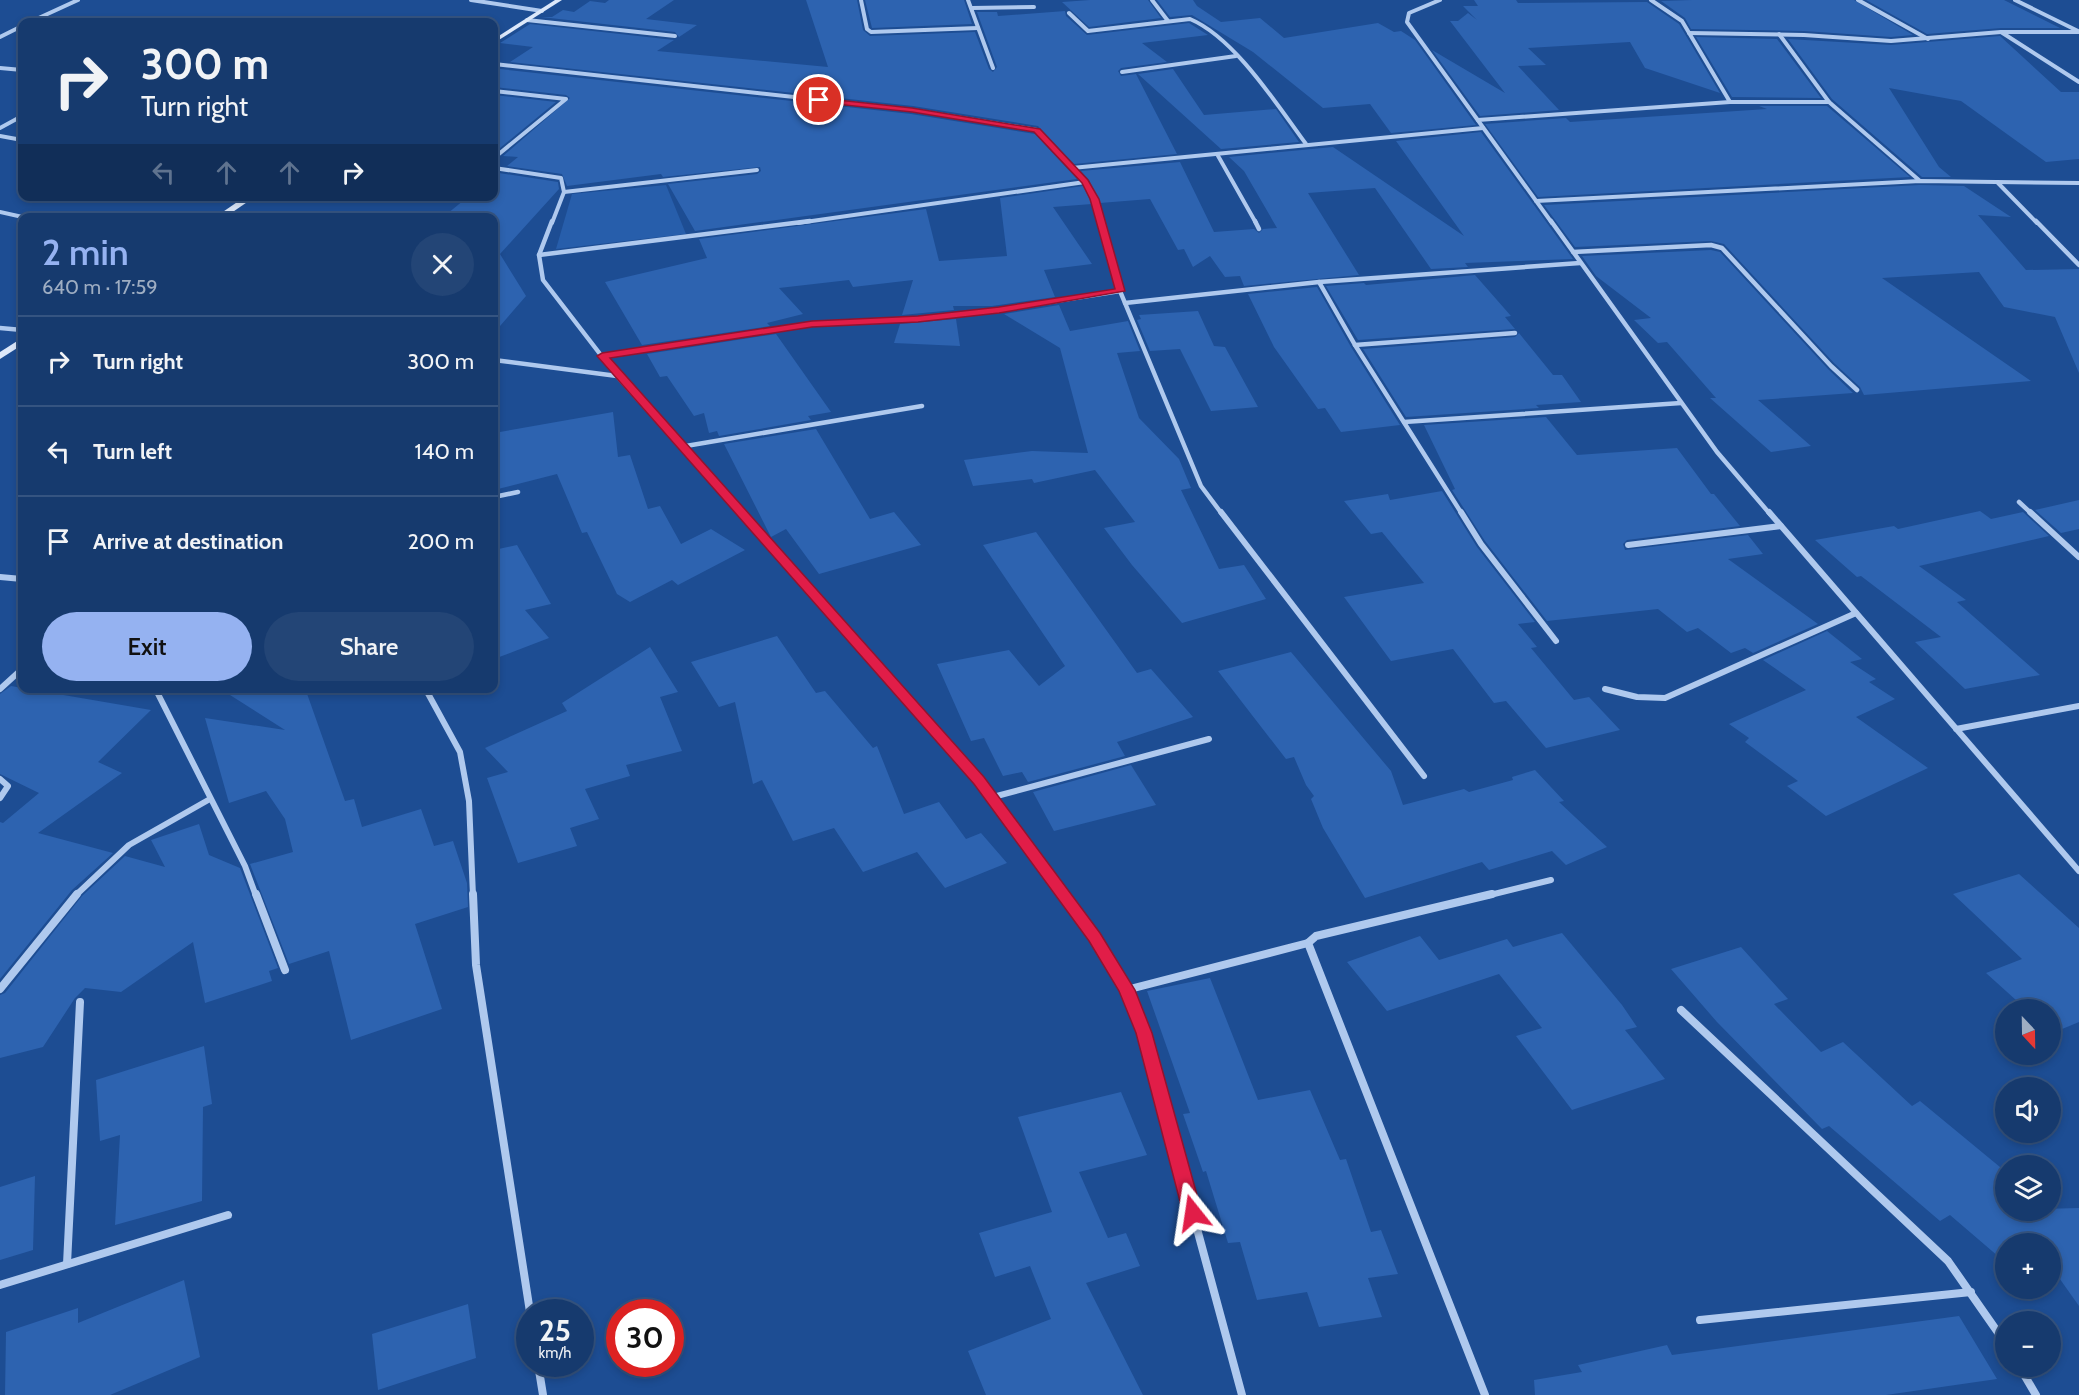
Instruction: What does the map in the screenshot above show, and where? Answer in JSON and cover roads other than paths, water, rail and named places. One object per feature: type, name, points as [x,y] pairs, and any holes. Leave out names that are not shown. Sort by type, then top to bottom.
[{"type":"street","points":[[39,18],[78,0]]},
{"type":"street","points":[[471,0],[542,11]]},
{"type":"street","points":[[498,38],[559,0]]},
{"type":"street","points":[[861,0],[867,29],[871,32],[978,28]]},
{"type":"street","points":[[968,0],[993,68]]},
{"type":"street","points":[[1152,0],[1168,21]]},
{"type":"street","points":[[1440,0],[1410,13],[1407,22],[1681,403],[1717,452],[2079,871]]},
{"type":"street","points":[[1651,0],[1682,21],[1730,102]]},
{"type":"street","points":[[1858,0],[1928,39]]},
{"type":"street","points":[[2015,0],[2079,32]]},
{"type":"street","points":[[972,8],[1034,7]]},
{"type":"street","points":[[1069,13],[1086,31],[1168,21],[1200,20],[1236,56],[1306,144]]},
{"type":"street","points":[[527,20],[675,36]]},
{"type":"street","points":[[0,37],[18,28]]},
{"type":"street","points":[[1689,33],[1779,34],[1879,41],[2001,32],[2079,32]]},
{"type":"street","points":[[2001,32],[2079,82]]},
{"type":"street","points":[[1779,34],[1829,102],[1920,181]]},
{"type":"street","points":[[1122,72],[1236,56]]},
{"type":"street","points":[[498,64],[912,110],[1037,130],[1085,182],[1095,199],[1120,291],[1200,486],[1424,776]]},
{"type":"street","points":[[0,68],[18,70]]},
{"type":"street","points":[[498,91],[566,99],[498,155]]},
{"type":"street","points":[[1478,120],[1730,102],[1829,102]]},
{"type":"street","points":[[0,128],[18,118]]},
{"type":"street","points":[[1072,168],[1484,128]]},
{"type":"street","points":[[0,136],[18,139]]},
{"type":"street","points":[[1217,154],[1259,229]]},
{"type":"street","points":[[498,169],[561,178],[564,192],[539,255],[543,280],[617,376],[993,797],[1095,937],[1126,990],[1144,1033],[1242,1395]]},
{"type":"street","points":[[564,192],[758,170]]},
{"type":"street","points":[[1536,201],[1920,181],[2079,183]]},
{"type":"street","points":[[539,255],[821,220],[1085,182]]},
{"type":"street","points":[[1998,183],[2079,265]]},
{"type":"street","points":[[226,213],[244,201]]},
{"type":"street","points":[[0,212],[18,216]]},
{"type":"street","points":[[1573,252],[1711,245],[1722,248],[1831,366],[1857,390]]},
{"type":"street","points":[[1125,303],[1319,282],[1580,263]]},
{"type":"street","points":[[1319,282],[1355,345],[1481,544],[1556,641]]},
{"type":"street","points":[[602,356],[812,324],[930,318],[1120,291]]},
{"type":"street","points":[[0,328],[18,330]]},
{"type":"street","points":[[1355,345],[1515,333]]},
{"type":"street","points":[[0,356],[18,344]]},
{"type":"street","points":[[498,361],[617,376]]},
{"type":"street","points":[[1404,422],[1681,403]]},
{"type":"street","points":[[680,447],[922,406]]},
{"type":"street","points":[[498,496],[518,492]]},
{"type":"street","points":[[2019,502],[2079,557]]},
{"type":"street","points":[[1628,545],[1780,526]]},
{"type":"street","points":[[0,577],[18,579]]},
{"type":"street","points":[[1605,689],[1637,697],[1665,698],[1856,613]]},
{"type":"street","points":[[0,689],[18,673]]},
{"type":"street","points":[[157,693],[245,866],[285,970]]},
{"type":"street","points":[[428,693],[460,752],[469,801],[476,965],[528,1299]]},
{"type":"street","points":[[1956,729],[2079,706]]},
{"type":"street","points":[[993,797],[1209,739]]},
{"type":"street","points":[[0,779],[8,786],[0,798]]},
{"type":"street","points":[[0,989],[73,900],[117,854],[140,838],[210,799]]},
{"type":"street","points":[[1126,990],[1308,943],[1309,939],[1316,936],[1551,880]]},
{"type":"street","points":[[1308,943],[1485,1395]]},
{"type":"street","points":[[67,1264],[80,1002]]},
{"type":"street","points":[[1681,1010],[1948,1261],[1995,1328]]},
{"type":"street","points":[[0,1285],[228,1215]]},
{"type":"street","points":[[1700,1320],[1971,1292]]},
{"type":"street","points":[[540,1377],[543,1395]]},
{"type":"street","points":[[2025,1377],[2036,1395]]}]
